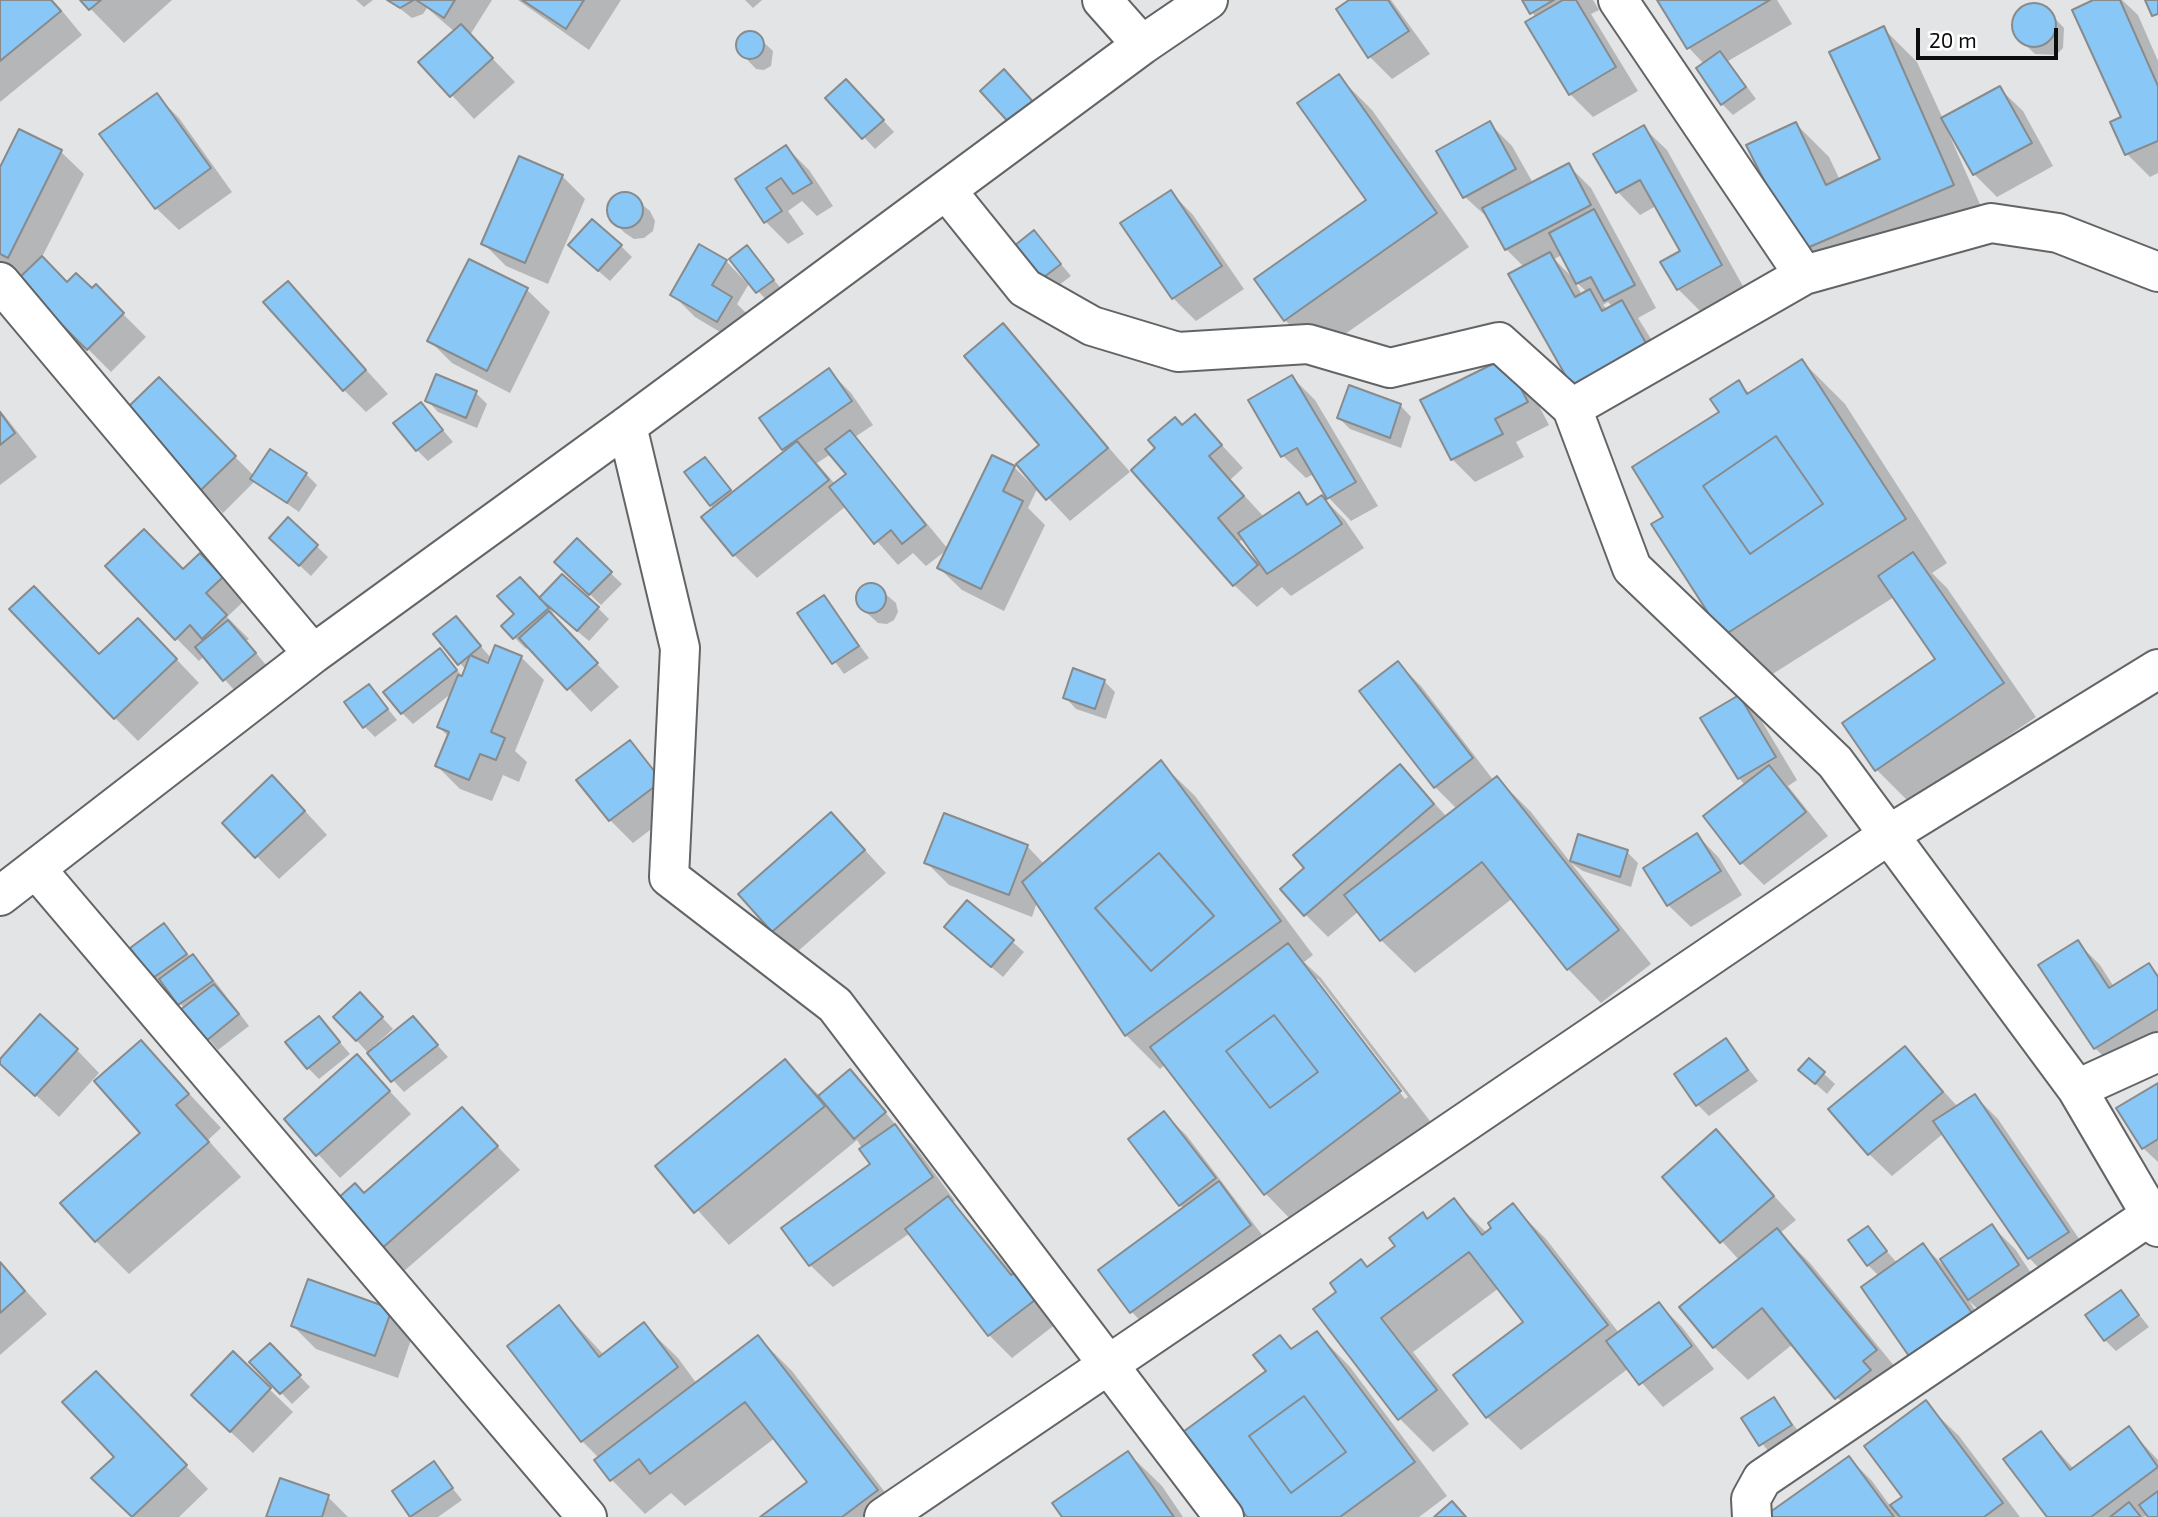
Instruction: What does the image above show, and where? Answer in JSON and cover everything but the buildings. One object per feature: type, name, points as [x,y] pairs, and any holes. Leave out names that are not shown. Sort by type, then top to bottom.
[{"type":"street","points":[[1102,0],[1142,45]]},
{"type":"street","points":[[0,896],[313,654],[627,426],[1142,45],[1208,0]]},
{"type":"street","points":[[1618,0],[1804,275]]},
{"type":"street","points":[[946,190],[1025,288],[1093,326],[1178,352],[1308,344],[1390,368],[1499,342],[1572,408],[1632,568],[1835,762],[2077,1089],[2154,1221],[1762,1479],[1751,1499],[1752,1517]]},
{"type":"street","points":[[1572,408],[1804,275],[1991,223],[2058,233],[2158,272]]},
{"type":"street","points":[[0,282],[313,654]]},
{"type":"street","points":[[627,426],[680,648],[670,877],[835,1005],[1224,1517]]},
{"type":"street","points":[[884,1517],[1890,834],[2158,669]]},
{"type":"street","points":[[36,869],[587,1517]]},
{"type":"street","points":[[2077,1089],[2158,1052]]}]
